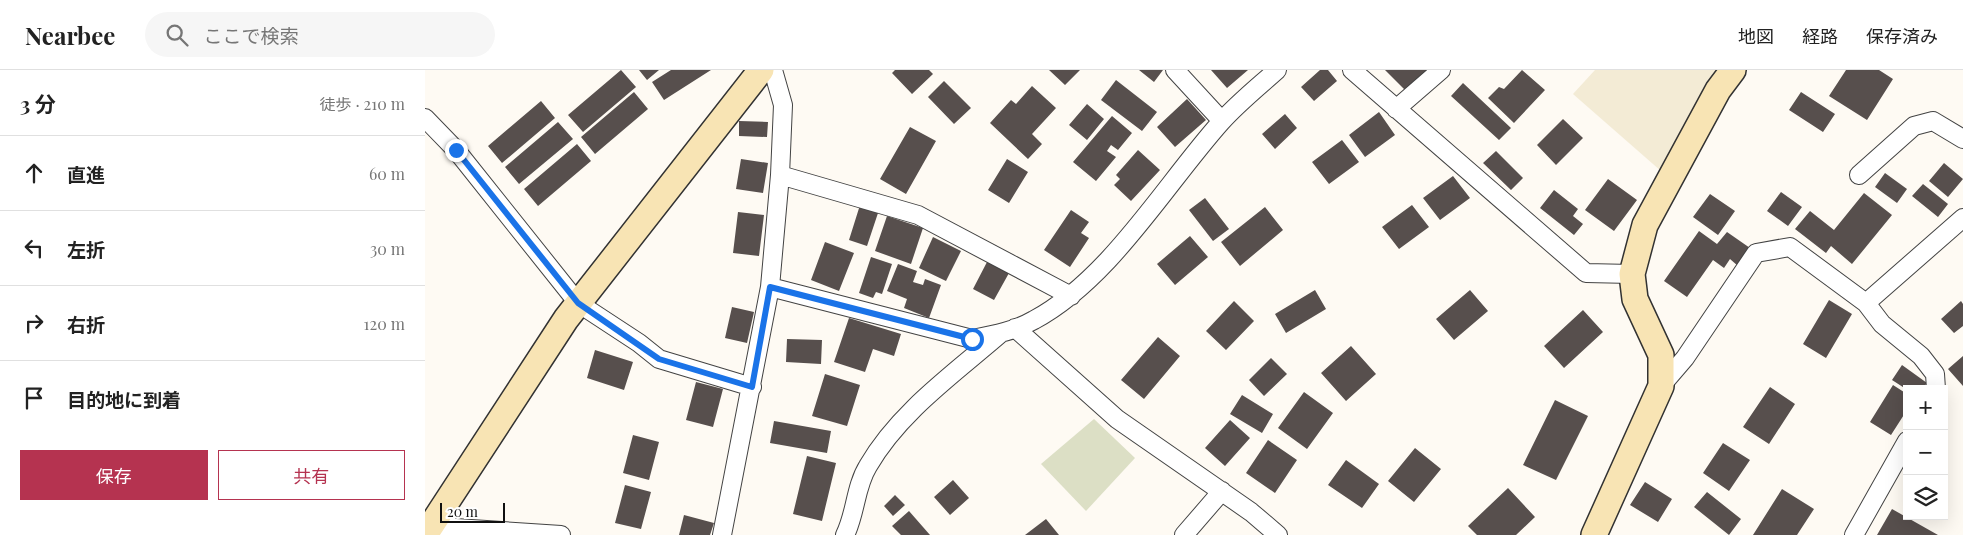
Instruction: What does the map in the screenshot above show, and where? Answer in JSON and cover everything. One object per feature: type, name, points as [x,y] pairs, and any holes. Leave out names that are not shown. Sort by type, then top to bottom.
[{"type":"street","points":[[561,535],[426,525],[560,327],[761,70]]},
{"type":"street","points":[[722,535],[770,287],[780,175],[783,105],[773,70]]},
{"type":"street","points":[[1175,70],[1221,121]]},
{"type":"street","points":[[770,287],[972,339],[1008,330],[1033,321],[1071,296],[1112,255],[1221,121],[1277,70]]},
{"type":"street","points":[[1352,70],[1586,273],[1632,274]]},
{"type":"street","points":[[1396,109],[1441,70]]},
{"type":"street","points":[[1661,386],[1661,355],[1635,299],[1632,274],[1645,225],[1718,90],[1733,70]]},
{"type":"street","points":[[425,118],[456,150],[578,303],[659,359],[752,387]]},
{"type":"street","points":[[1859,175],[1914,126],[1933,121],[1963,139]]},
{"type":"street","points":[[780,175],[918,215],[1071,296]]},
{"type":"street","points":[[1867,303],[1963,218]]},
{"type":"street","points":[[1594,535],[1661,386],[1685,358],[1756,253],[1790,248],[1867,303],[1882,324],[1921,356],[1935,374],[1936,385]]},
{"type":"street","points":[[1008,330],[1117,419],[1251,512],[1279,535]]},
{"type":"street","points":[[845,535],[851,524],[858,490],[867,466],[889,436],[919,404],[1008,330]]},
{"type":"street","points":[[1854,535],[1903,448]]},
{"type":"street","points":[[1184,535],[1222,492]]},
{"type":"shaded area","points":[[1595,70],[1719,70],[1661,171],[1573,94]]},
{"type":"green space","points":[[1094,419],[1135,458],[1086,511],[1041,464]]},
{"type":"building","points":[[621,70],[636,87],[583,132],[568,115]]},
{"type":"building","points":[[639,70],[659,70],[647,80]]},
{"type":"building","points":[[671,70],[711,70],[664,100],[652,82]]},
{"type":"building","points":[[895,70],[929,70],[933,74],[912,94],[892,73]]},
{"type":"building","points":[[1049,70],[1080,70],[1065,85]]},
{"type":"building","points":[[1139,70],[1163,70],[1154,82]]},
{"type":"building","points":[[1211,70],[1248,70],[1227,88]]},
{"type":"building","points":[[1320,70],[1328,70],[1337,81],[1314,101],[1301,87]]},
{"type":"building","points":[[1385,70],[1427,70],[1406,91]]},
{"type":"building","points":[[1522,70],[1545,90],[1514,123],[1488,98],[1499,87],[1504,89]]},
{"type":"building","points":[[1846,70],[1879,70],[1893,79],[1867,120],[1829,96]]},
{"type":"building","points":[[1116,80],[1157,112],[1142,131],[1101,100]]},
{"type":"building","points":[[944,81],[971,108],[954,124],[928,97]]},
{"type":"building","points":[[1463,83],[1511,128],[1499,140],[1451,96]]},
{"type":"building","points":[[1032,86],[1056,108],[1032,134],[1042,144],[1028,159],[990,123],[1011,100],[1016,104]]},
{"type":"building","points":[[634,92],[648,109],[595,154],[581,137]]},
{"type":"building","points":[[1801,92],[1835,114],[1823,132],[1789,110]]},
{"type":"building","points":[[1187,99],[1206,120],[1175,147],[1157,127]]},
{"type":"building","points":[[541,101],[555,118],[502,163],[488,146]]},
{"type":"building","points":[[1087,104],[1104,119],[1087,140],[1069,125]]},
{"type":"building","points":[[1379,112],[1395,135],[1365,157],[1349,135]]},
{"type":"building","points":[[1285,114],[1297,128],[1275,149],[1262,134]]},
{"type":"building","points":[[1112,116],[1132,133],[1118,150],[1111,145],[1107,151],[1116,157],[1096,181],[1073,162]]},
{"type":"building","points":[[1563,119],[1583,138],[1556,165],[1537,145]]},
{"type":"building","points":[[739,121],[768,122],[767,137],[739,136]]},
{"type":"building","points":[[558,122],[573,139],[519,184],[505,167]]},
{"type":"building","points":[[910,127],[936,141],[906,194],[880,179]]},
{"type":"building","points":[[1342,140],[1359,162],[1329,184],[1312,162]]},
{"type":"building","points":[[577,144],[591,161],[538,206],[524,189]]},
{"type":"building","points":[[1138,150],[1160,170],[1131,201],[1114,185],[1120,179],[1116,175]]},
{"type":"building","points":[[1496,151],[1523,178],[1511,190],[1483,163]]},
{"type":"building","points":[[741,159],[768,163],[763,193],[736,189]]},
{"type":"building","points":[[1007,159],[1028,172],[1009,203],[988,190]]},
{"type":"building","points":[[1944,163],[1963,179],[1948,197],[1929,181]]},
{"type":"building","points":[[1885,173],[1907,189],[1897,203],[1875,187]]},
{"type":"building","points":[[1453,176],[1470,198],[1440,220],[1423,198]]},
{"type":"building","points":[[1608,179],[1637,200],[1614,231],[1585,210]]},
{"type":"building","points":[[1923,184],[1948,204],[1938,217],[1912,196]]},
{"type":"building","points":[[1554,190],[1578,209],[1573,216],[1583,224],[1574,235],[1540,208]]},
{"type":"building","points":[[1781,192],[1802,207],[1788,226],[1767,211]]},
{"type":"building","points":[[1864,193],[1892,215],[1852,264],[1831,246],[1826,253],[1795,229],[1810,211],[1834,230]]},
{"type":"building","points":[[1710,194],[1735,211],[1718,235],[1693,217]]},
{"type":"building","points":[[1205,198],[1229,229],[1213,241],[1189,210]]},
{"type":"building","points":[[860,205],[879,210],[867,246],[849,240]]},
{"type":"building","points":[[1412,205],[1429,227],[1399,249],[1382,227]]},
{"type":"building","points":[[1265,207],[1283,230],[1240,266],[1221,242]]},
{"type":"building","points":[[1071,210],[1089,222],[1081,233],[1089,238],[1070,267],[1044,250]]},
{"type":"building","points":[[738,212],[764,215],[759,256],[733,253]]},
{"type":"building","points":[[887,216],[923,228],[911,264],[875,251]]},
{"type":"building","points":[[1699,231],[1717,244],[1727,232],[1750,248],[1738,266],[1730,259],[1724,268],[1713,260],[1687,297],[1664,281]]},
{"type":"building","points":[[1190,236],[1208,257],[1175,285],[1157,264]]},
{"type":"building","points":[[933,237],[961,251],[946,281],[919,268]]},
{"type":"building","points":[[825,242],[854,253],[839,291],[811,280]]},
{"type":"building","points":[[871,257],[892,264],[882,294],[876,292],[873,298],[859,293]]},
{"type":"building","points":[[987,262],[1009,273],[994,300],[973,289]]},
{"type":"building","points":[[898,264],[917,271],[913,282],[923,285],[925,279],[941,285],[929,318],[904,308],[907,299],[887,291]]},
{"type":"building","points":[[1315,290],[1326,309],[1286,333],[1275,314]]},
{"type":"building","points":[[1470,290],[1488,311],[1454,340],[1436,319]]},
{"type":"building","points":[[1829,300],[1852,314],[1826,358],[1803,344]]},
{"type":"building","points":[[1234,301],[1254,321],[1226,350],[1206,331]]},
{"type":"building","points":[[1961,301],[1963,304],[1963,326],[1954,333],[1941,319]]},
{"type":"building","points":[[732,307],[754,312],[747,343],[725,338]]},
{"type":"building","points":[[1583,310],[1603,332],[1564,368],[1544,346]]},
{"type":"building","points":[[849,318],[901,334],[894,356],[873,349],[865,372],[834,362]]},
{"type":"building","points":[[1158,337],[1180,356],[1144,399],[1121,380]]},
{"type":"building","points":[[787,339],[822,340],[821,364],[786,362]]},
{"type":"building","points":[[1351,346],[1376,374],[1346,401],[1321,373]]},
{"type":"building","points":[[595,350],[633,362],[624,390],[587,378]]},
{"type":"building","points":[[1963,356],[1963,386],[1948,369]]},
{"type":"building","points":[[1271,358],[1287,374],[1264,396],[1249,380]]},
{"type":"building","points":[[1902,365],[1927,383],[1925,385],[1903,385],[1903,387],[1892,380]]},
{"type":"building","points":[[825,374],[860,385],[847,426],[812,416]]},
{"type":"building","points":[[696,382],[723,389],[713,427],[686,420]]},
{"type":"building","points":[[1893,385],[1903,391],[1903,416],[1891,435],[1870,422]]},
{"type":"building","points":[[1770,387],[1795,404],[1769,444],[1743,427]]},
{"type":"building","points":[[1304,392],[1333,413],[1307,449],[1278,428]]},
{"type":"building","points":[[1242,395],[1273,414],[1262,433],[1230,414]]},
{"type":"building","points":[[1555,400],[1588,416],[1556,480],[1523,465]]},
{"type":"building","points":[[1230,420],[1250,438],[1225,466],[1205,448]]},
{"type":"building","points":[[774,421],[831,431],[827,453],[770,443]]},
{"type":"building","points":[[633,435],[659,442],[649,480],[623,473]]},
{"type":"building","points":[[1268,440],[1297,460],[1275,493],[1246,473]]},
{"type":"building","points":[[1723,443],[1750,460],[1729,491],[1703,473]]},
{"type":"building","points":[[1415,448],[1441,469],[1414,502],[1388,481]]},
{"type":"building","points":[[807,456],[836,463],[822,521],[793,514]]},
{"type":"building","points":[[1346,460],[1379,484],[1362,508],[1328,485]]},
{"type":"building","points":[[953,480],[969,498],[950,515],[934,497]]},
{"type":"building","points":[[1645,482],[1672,499],[1658,522],[1630,505]]},
{"type":"building","points":[[625,485],[651,492],[641,529],[615,523]]},
{"type":"building","points":[[1508,488],[1535,517],[1516,535],[1477,535],[1468,526]]},
{"type":"building","points":[[1782,489],[1814,509],[1797,535],[1753,535]]},
{"type":"building","points":[[1707,492],[1741,519],[1729,535],[1694,507]]},
{"type":"building","points":[[895,495],[905,505],[893,516],[884,506]]},
{"type":"building","points":[[1892,509],[1903,515],[1903,520],[1911,520],[1938,535],[1877,535]]},
{"type":"building","points":[[909,511],[930,535],[901,535],[892,526]]},
{"type":"building","points":[[684,515],[714,523],[710,535],[679,535]]},
{"type":"building","points":[[1046,519],[1059,535],[1025,535]]},
{"type":"route","points":[[456,150],[578,303],[639,343],[659,359],[752,387],[770,287],[972,339]]}]
